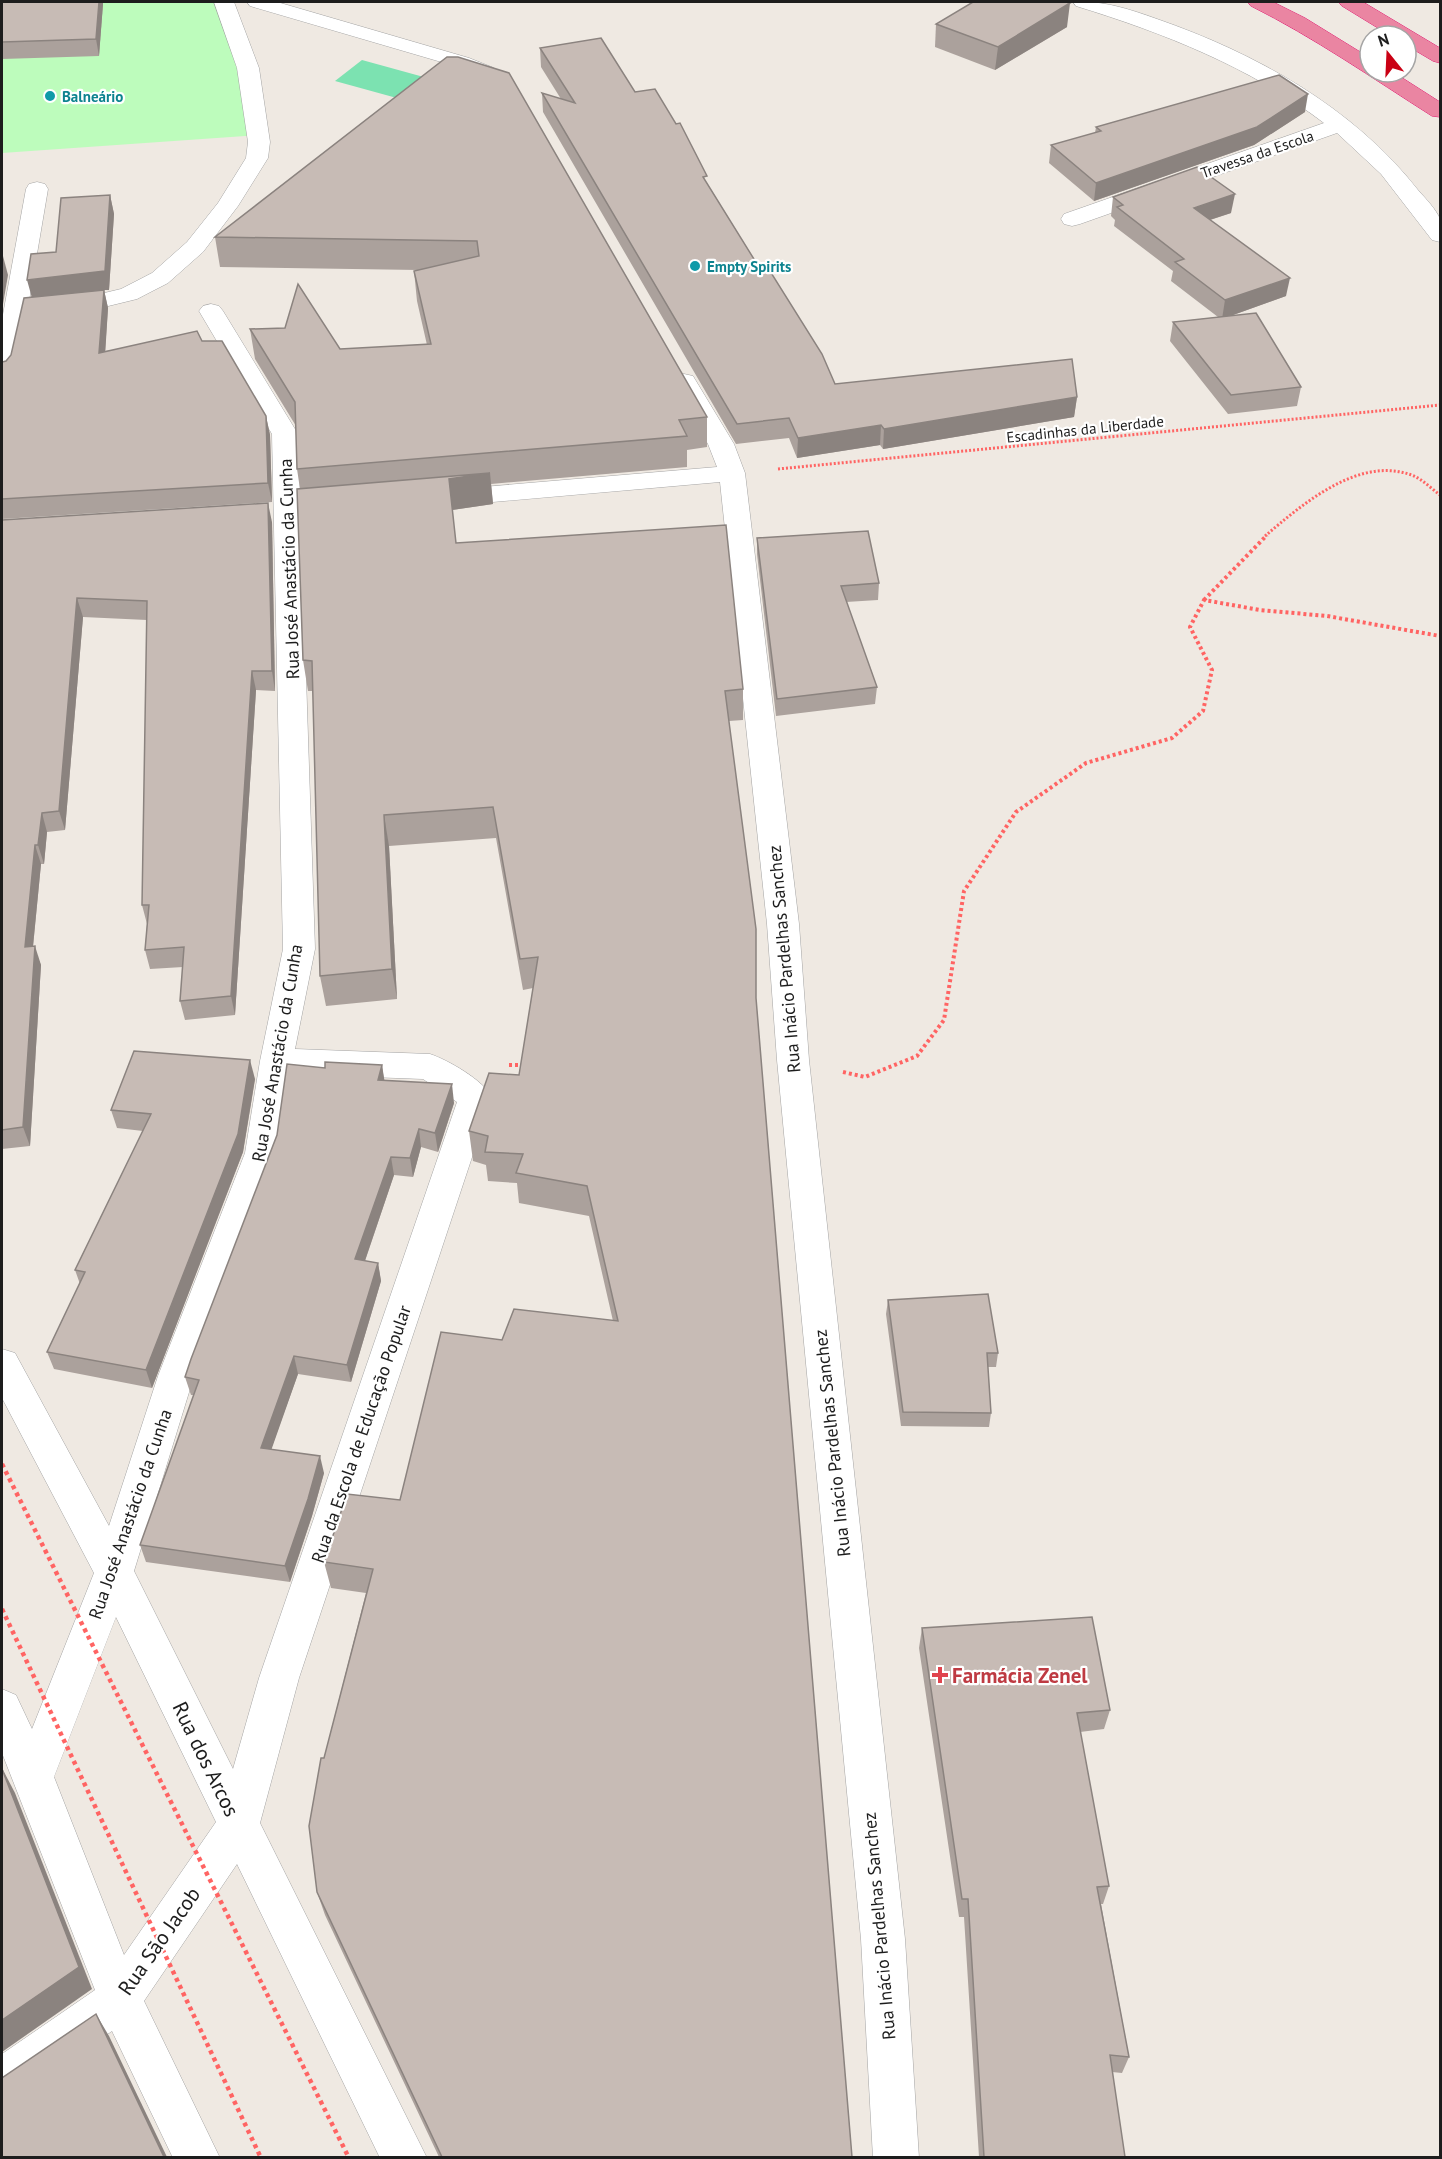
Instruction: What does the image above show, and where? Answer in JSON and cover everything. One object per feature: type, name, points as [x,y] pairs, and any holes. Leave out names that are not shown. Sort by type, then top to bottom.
[{"type":"highway","points":[[1258,2],[1298,22],[1358,60]]},
{"type":"highway","points":[[1350,2],[1440,57]]},
{"type":"highway","points":[[1397,84],[1440,111]]},
{"type":"street","points":[[16,309],[96,302],[129,294],[160,278],[195,247],[227,206],[256,158],[259,142],[248,68],[224,2]]},
{"type":"street","points":[[257,2],[482,68],[509,86]]},
{"type":"street","points":[[1083,2],[1132,15],[1263,73],[1341,124],[1382,161],[1440,235]]},
{"type":"street","name":"Travessa da Escola","points":[[1072,219],[1341,124]]},
{"type":"street","points":[[2,373],[37,189]]},
{"type":"street","name":"Rua José Anastácio da Cunha","points":[[33,1777],[114,1572],[176,1376],[262,1153],[276,1061],[299,949],[285,434],[211,311]]},
{"type":"street","name":"Rua Inácio Pardelhas Sanchez","points":[[673,361],[721,444],[732,473],[783,924],[793,1060],[882,1939],[896,2157]]},
{"type":"street","points":[[429,499],[732,473]]},
{"type":"street","points":[[276,1061],[430,1067]]},
{"type":"street","name":"Rua da Escola de Educação Popular","points":[[238,1826],[279,1678],[475,1097],[430,1067]]},
{"type":"street","name":"Rua dos Arcos","points":[[2,1364],[114,1572],[404,2157]]},
{"type":"street","points":[[2,1708],[33,1777],[120,1999],[197,2157]]},
{"type":"street","name":"Rua São Jacob","points":[[2,2080],[120,1999],[238,1826]]},
{"type":"path","name":"Escadinhas da Liberdade","points":[[732,473],[1440,405]]},
{"type":"path","points":[[793,1060],[865,1077],[917,1056],[944,1020],[964,891],[1016,812],[1086,763],[1172,738],[1203,711],[1212,670],[1190,627],[1204,600],[1232,572],[1245,555],[1264,538],[1318,495],[1357,476],[1379,471],[1398,472],[1413,476],[1440,495]]},
{"type":"path","points":[[1204,600],[1260,610],[1327,616],[1440,636]]},
{"type":"path","points":[[430,1067],[536,1065]]},
{"type":"path","points":[[2,1464],[349,2157]]},
{"type":"path","points":[[2,1608],[261,2157]]},
{"type":"green space","points":[[2,2],[221,2],[224,4],[258,135],[2,153]]},
{"type":"green space","points":[[362,60],[431,79],[404,100],[335,81]]},
{"type":"building","points":[[2,2],[99,2],[96,39],[2,42]]},
{"type":"building","points":[[973,2],[1070,3],[998,47],[936,24]]},
{"type":"building","points":[[601,38],[635,92],[655,89],[676,124],[680,123],[707,176],[703,177],[762,272],[770,271],[822,354],[835,384],[1072,359],[1077,397],[884,429],[881,425],[798,438],[789,418],[737,424],[542,93],[575,103],[540,48]]},
{"type":"building","points":[[447,57],[458,57],[509,73],[707,417],[679,420],[687,436],[297,469],[295,402],[250,329],[285,328],[298,284],[340,349],[431,344],[414,271],[479,256],[477,241],[215,237]]},
{"type":"building","points":[[1279,75],[1308,94],[1257,127],[1096,183],[1051,145],[1101,131],[1096,127]]},
{"type":"building","points":[[1197,167],[1235,194],[1194,208],[1290,278],[1225,300],[1175,262],[1184,259],[1117,207],[1123,205],[1113,197]]},
{"type":"building","points":[[110,195],[105,271],[27,280],[31,254],[56,252],[61,198]]},
{"type":"building","points":[[104,290],[99,353],[197,331],[202,341],[222,341],[266,416],[268,483],[2,499],[2,362],[11,355],[24,298]]},
{"type":"building","points":[[1256,313],[1301,387],[1231,395],[1173,322]]},
{"type":"building","points":[[490,473],[449,479],[456,543],[726,525],[743,689],[725,691],[756,929],[756,998],[852,2157],[442,2157],[317,1892],[309,1826],[321,1758],[324,1758],[373,1569],[324,1562],[347,1494],[400,1500],[441,1332],[502,1340],[514,1309],[618,1321],[587,1186],[516,1173],[523,1154],[485,1152],[488,1136],[469,1131],[489,1073],[519,1075],[538,957],[520,959],[493,807],[384,815],[392,969],[320,976],[312,661],[303,660],[297,489]]},
{"type":"building","points":[[268,503],[272,671],[252,671],[231,996],[180,1001],[184,947],[145,950],[149,905],[142,905],[147,601],[77,598],[59,811],[42,813],[38,845],[35,845],[25,947],[35,946],[23,1127],[2,1130],[2,520]]},
{"type":"building","points":[[868,531],[879,583],[841,586],[877,687],[777,699],[757,538]]},
{"type":"building","points":[[134,1051],[250,1060],[238,1134],[146,1370],[47,1352],[85,1272],[75,1270],[151,1114],[111,1110]]},
{"type":"building","points":[[325,1062],[382,1065],[378,1080],[452,1084],[435,1133],[419,1129],[410,1158],[391,1157],[355,1259],[378,1263],[347,1365],[294,1356],[261,1448],[320,1456],[285,1566],[140,1545],[199,1380],[185,1377],[191,1359],[277,1135],[287,1064],[325,1068]]},
{"type":"building","points":[[988,1294],[998,1353],[987,1353],[991,1413],[903,1412],[888,1300]]},
{"type":"building","points":[[1092,1617],[1110,1710],[1077,1713],[1109,1886],[1097,1887],[1129,2057],[1110,2055],[1125,2157],[984,2157],[968,1899],[962,1899],[922,1628]]},
{"type":"building","points":[[2,1769],[79,1967],[2,2020]]},
{"type":"building","points":[[96,2014],[164,2157],[2,2157],[2,2078]]},
{"type":"place","name":"Balneário","points":[[50,96]]},
{"type":"place","name":"Empty Spirits","points":[[695,266]]},
{"type":"place","name":"Farmácia Zenel","points":[[940,1675]]}]
